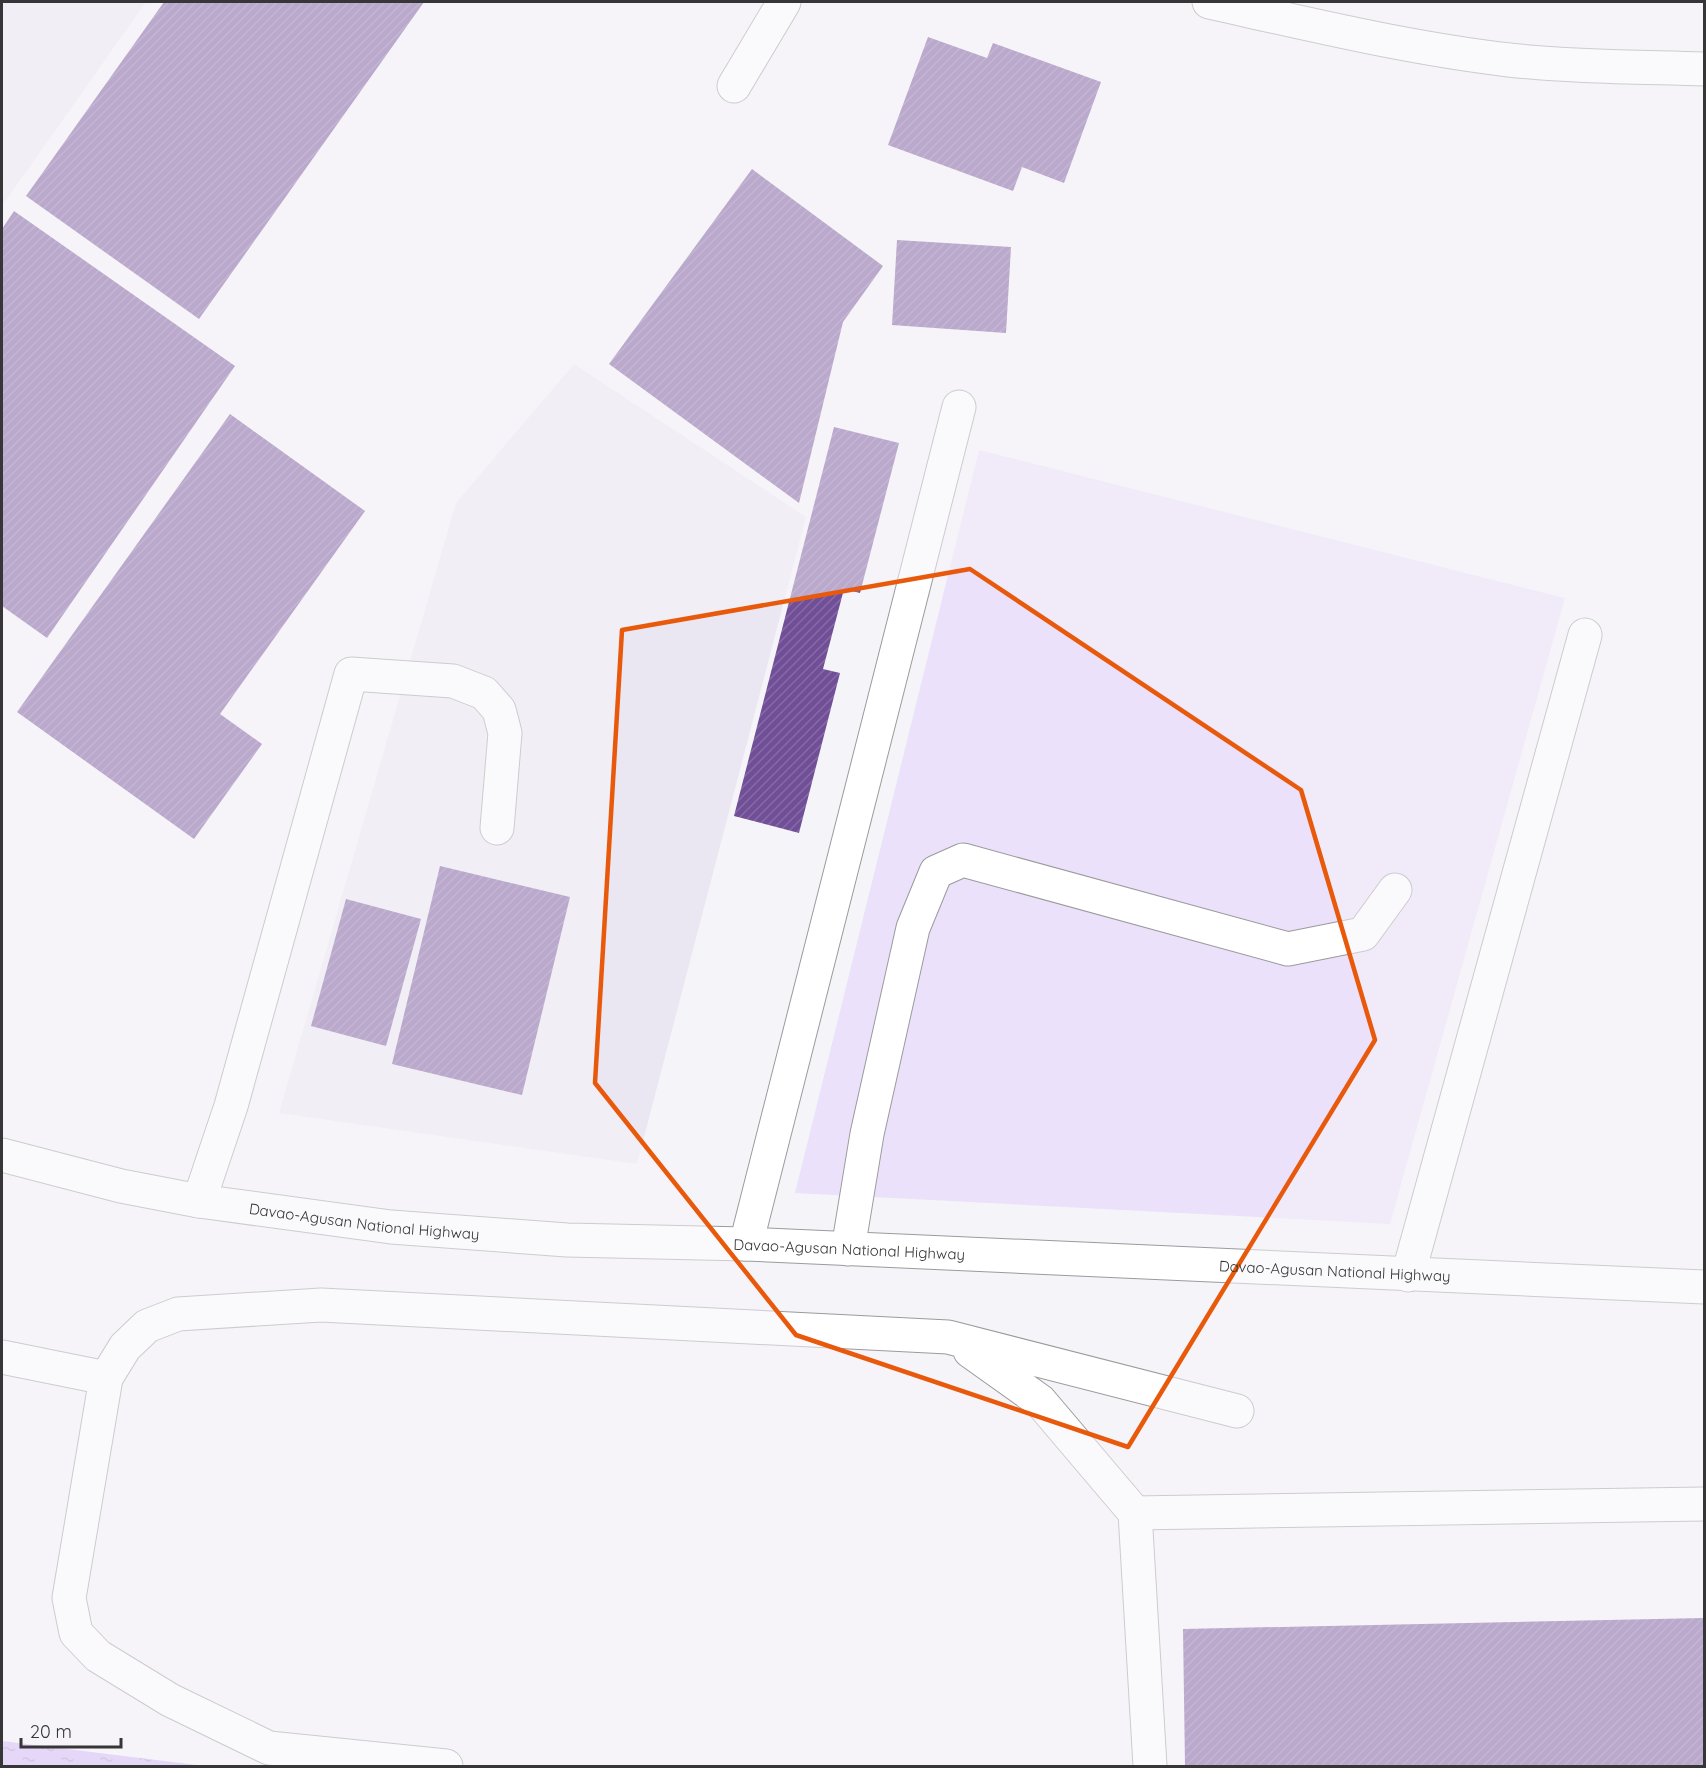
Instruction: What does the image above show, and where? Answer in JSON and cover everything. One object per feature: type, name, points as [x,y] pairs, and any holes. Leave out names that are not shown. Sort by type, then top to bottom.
[{"type":"main road","points":[[734,86],[784,2]]},
{"type":"main road","points":[[1209,2],[1343,32],[1510,60],[1704,69]]},
{"type":"main road","points":[[746,1244],[959,407]]},
{"type":"main road","points":[[1408,1275],[1586,635]]},
{"type":"main road","points":[[199,1201],[231,1106],[351,674],[453,681],[484,693],[499,710],[505,733],[497,828]]},
{"type":"main road","points":[[848,1249],[867,1134],[913,928],[936,872],[963,860],[1288,949],[1363,934],[1395,890]]},
{"type":"main road","name":"Davao-Agusan National Highway","points":[[2,1155],[121,1186],[199,1201],[391,1227],[567,1240],[746,1244],[1704,1287]]},
{"type":"main road","points":[[446,1767],[269,1748],[170,1701],[98,1656],[76,1633],[69,1598],[106,1378],[125,1347],[147,1326],[178,1314],[321,1305],[948,1337],[1237,1412]]},
{"type":"main road","points":[[948,1337],[1040,1401],[1135,1513],[1150,1767]]},
{"type":"main road","points":[[2,1357],[106,1378]]},
{"type":"main road","points":[[1135,1513],[1704,1504]]},
{"type":"highlighted area","points":[[970,569],[1301,790],[1375,1040],[1128,1447],[796,1335],[595,1083],[622,630]]},
{"type":"shaded area","points":[[2,2],[146,2],[2,206]]},
{"type":"shaded area","points":[[574,364],[806,517],[637,1164],[279,1113],[456,503]]},
{"type":"shaded area","points":[[979,450],[1565,598],[1390,1224],[795,1193]]},
{"type":"water","points":[[2,1741],[205,1766],[2,1766]]},
{"type":"building","points":[[164,2],[424,2],[199,319],[26,196]]},
{"type":"building","points":[[928,37],[987,58],[993,43],[1101,82],[1064,183],[1022,167],[1013,191],[888,145]]},
{"type":"building","points":[[752,169],[883,266],[843,322],[799,503],[609,364]]},
{"type":"building","points":[[14,211],[235,366],[47,638],[2,606],[2,229]]},
{"type":"building","points":[[897,240],[1011,247],[1006,333],[892,325]]},
{"type":"building","points":[[230,414],[365,511],[220,714],[262,744],[194,839],[17,712]]},
{"type":"building","points":[[834,427],[899,443],[860,593],[844,589],[823,669],[840,673],[799,833],[734,816]]},
{"type":"building","points":[[440,866],[570,897],[522,1095],[392,1064]]},
{"type":"building","points":[[346,899],[421,919],[386,1046],[311,1026]]},
{"type":"building","points":[[1704,1618],[1704,1766],[1185,1766],[1183,1629]]}]
